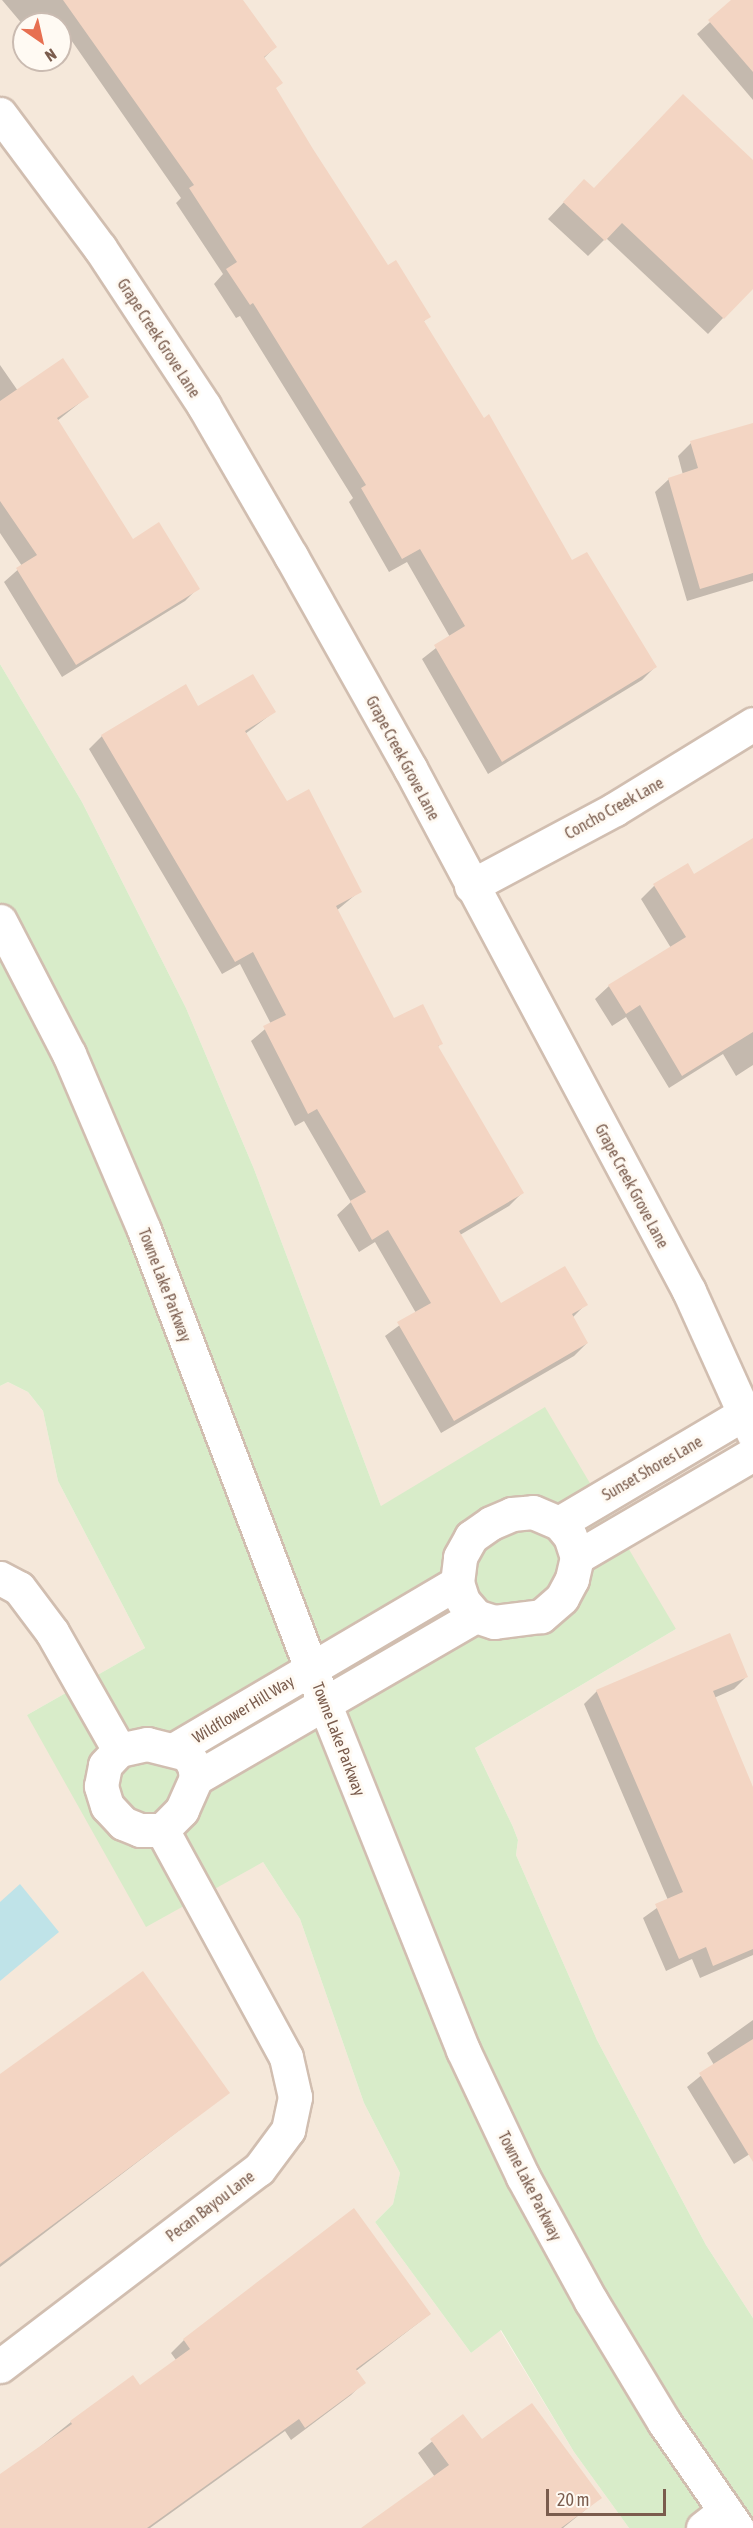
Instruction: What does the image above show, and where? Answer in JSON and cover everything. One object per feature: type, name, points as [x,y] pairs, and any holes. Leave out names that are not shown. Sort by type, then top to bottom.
[{"type":"street","name":"Grape Creek Grove Lane","points":[[0,114],[100,248],[204,406],[410,768],[693,1300],[749,1423]]},
{"type":"street","name":"Concho Creek Lane","points":[[471,886],[615,809],[753,724]]},
{"type":"street","name":"Towne Lake Parkway","points":[[0,921],[69,1054],[144,1230],[325,1705],[463,2050],[523,2177],[591,2301],[722,2522]]},
{"type":"street","name":"Sunset Shores Lane","points":[[559,1522],[749,1423]]},
{"type":"street","points":[[577,1557],[753,1454]]},
{"type":"street","points":[[533,1512],[559,1522],[570,1536],[577,1557],[572,1579],[562,1598],[541,1616],[494,1622],[476,1616],[463,1601],[458,1583],[460,1557],[471,1537],[491,1523],[512,1514],[533,1512]]},
{"type":"street","points":[[0,1578],[19,1588],[52,1632],[119,1750]]},
{"type":"street","points":[[312,1668],[458,1583]]},
{"type":"street","points":[[196,1778],[187,1754],[175,1749],[147,1744],[119,1750],[105,1765],[101,1786],[107,1806],[123,1823],[140,1830],[162,1830],[182,1810],[196,1778],[476,1616]]},
{"type":"street","name":"Wildflower Hill Way","points":[[175,1749],[312,1668]]},
{"type":"street","name":"Pecan Bayou Lane","points":[[0,2366],[259,2169],[288,2130],[295,2097],[286,2057],[162,1830]]},
{"type":"shaded area","points":[[0,0],[753,0],[753,2318],[706,2245],[597,2040],[516,1855],[518,1840],[513,1827],[475,1748],[676,1629],[381,1506],[254,1169],[186,1008],[82,802],[0,664]]},
{"type":"shaded area","points":[[8,1382],[28,1392],[43,1411],[58,1481],[145,1648],[27,1715],[263,1862],[300,1919],[364,2103],[400,2173],[393,2204],[375,2222],[471,2353],[500,2330],[574,2452],[629,2528],[0,2528],[0,1386]]},
{"type":"green space","points":[[0,664],[82,802],[186,1008],[254,1169],[381,1506],[545,1407],[676,1629],[475,1748],[513,1827],[518,1840],[516,1855],[597,2040],[706,2245],[753,2318],[753,2528],[629,2528],[574,2452],[501,2330],[471,2353],[375,2222],[393,2204],[400,2173],[364,2103],[300,1919],[263,1862],[146,1927],[27,1715],[145,1648],[58,1481],[43,1411],[28,1392],[8,1382],[0,1386]]},
{"type":"water","points":[[20,1884],[59,1932],[0,1981],[0,1902]]},
{"type":"building","points":[[63,0],[243,0],[277,47],[264,57],[283,83],[276,88],[313,149],[388,265],[396,260],[431,317],[424,321],[484,418],[489,414],[572,560],[587,552],[657,667],[502,762],[434,645],[465,626],[420,549],[402,559],[361,488],[366,485],[253,303],[250,305],[226,269],[237,262],[189,188],[194,185]]},
{"type":"building","points":[[731,0],[753,0],[753,72],[708,20]]},
{"type":"building","points":[[683,94],[753,160],[753,289],[724,319],[622,223],[605,241],[563,202],[584,179],[594,188]]},
{"type":"building","points":[[63,358],[89,397],[57,418],[133,539],[159,522],[200,589],[76,665],[16,568],[37,555],[0,501],[0,401]]},
{"type":"building","points":[[753,423],[753,573],[700,589],[668,478],[698,468],[690,441]]},
{"type":"building","points":[[253,674],[276,712],[245,731],[287,801],[309,789],[362,892],[336,906],[394,1018],[423,1004],[443,1044],[438,1046],[524,1193],[459,1231],[501,1303],[565,1266],[588,1305],[572,1314],[588,1343],[454,1421],[397,1322],[431,1303],[388,1230],[372,1240],[350,1201],[366,1192],[317,1109],[308,1114],[263,1026],[286,1015],[253,952],[235,962],[101,735],[186,684],[198,706]]},
{"type":"building","points":[[753,838],[753,1032],[682,1076],[640,1005],[626,1014],[608,985],[686,937],[653,884],[688,863],[694,874]]},
{"type":"building","points":[[730,1633],[748,1677],[713,1691],[753,1787],[753,1949],[713,1966],[706,1947],[679,1959],[655,1904],[683,1892],[596,1690]]},
{"type":"building","points":[[143,1971],[230,2093],[0,2264],[0,2074]]},
{"type":"building","points":[[753,2039],[753,2162],[699,2073]]},
{"type":"building","points":[[354,2208],[431,2314],[356,2369],[366,2383],[305,2428],[299,2419],[147,2528],[0,2528],[0,2474],[72,2424],[70,2421],[133,2375],[140,2385],[190,2349],[183,2339]]},
{"type":"building","points":[[532,2403],[602,2498],[561,2528],[361,2528],[449,2465],[430,2439],[463,2414],[482,2439]]}]
